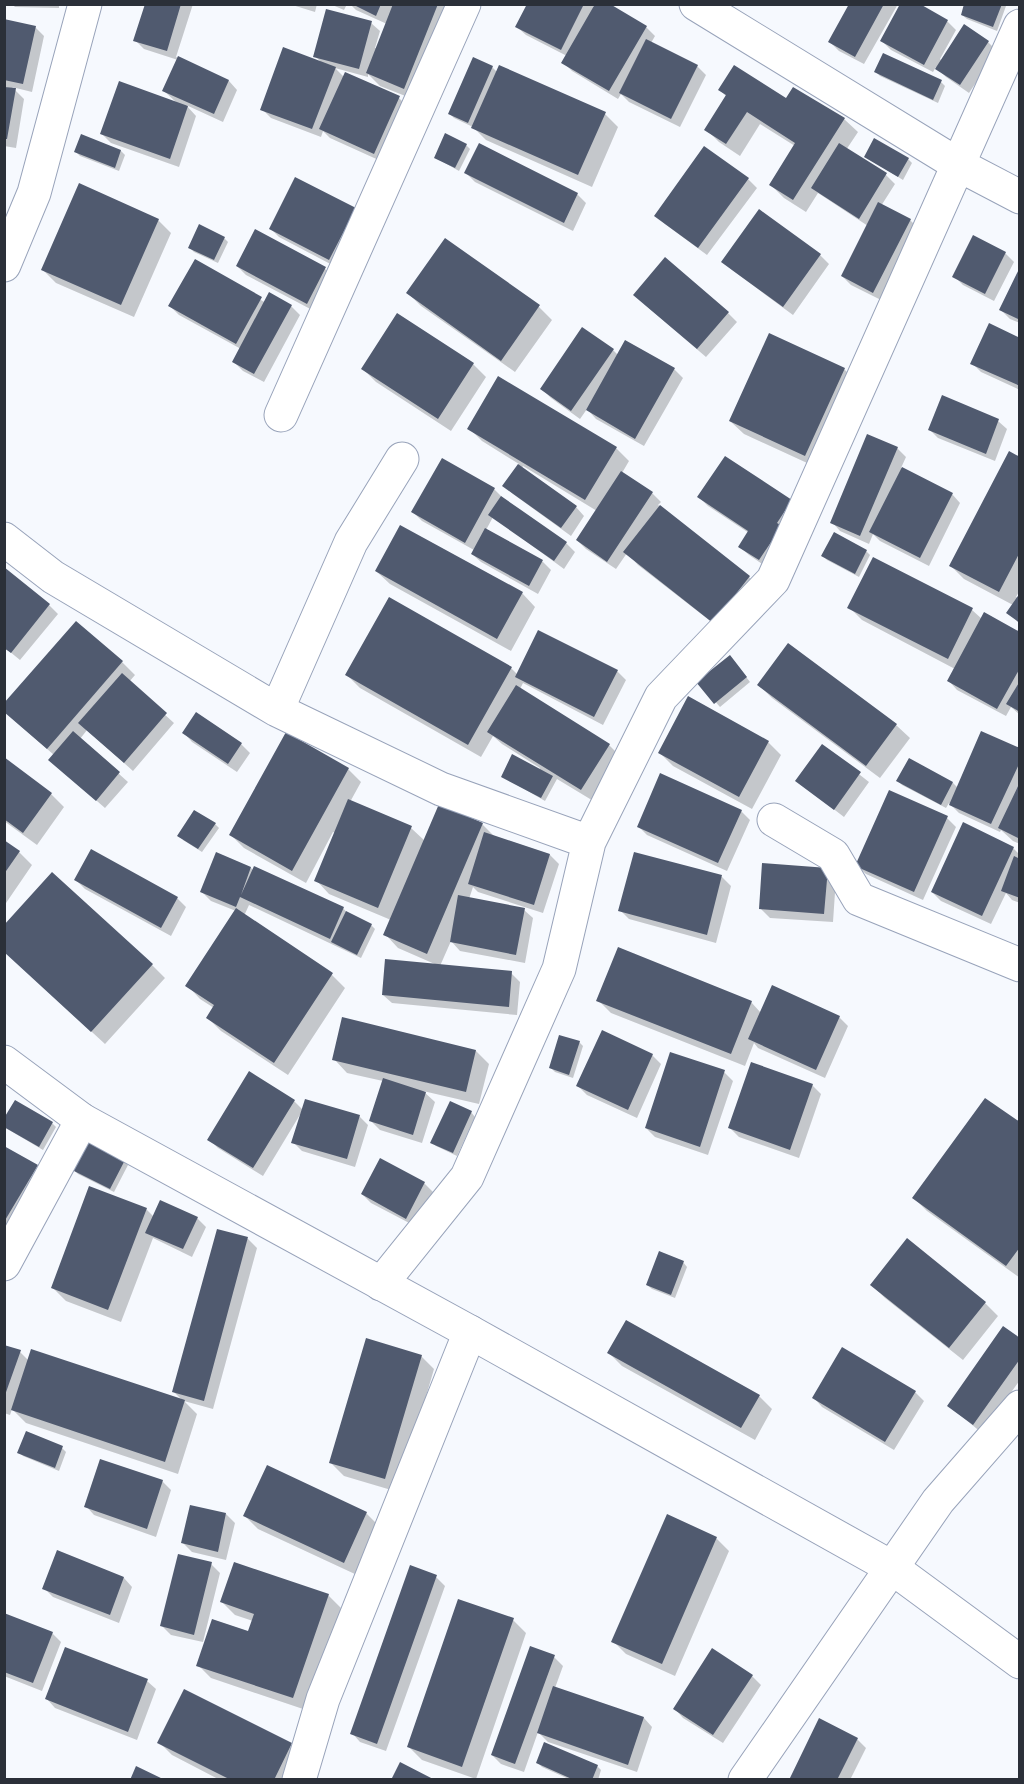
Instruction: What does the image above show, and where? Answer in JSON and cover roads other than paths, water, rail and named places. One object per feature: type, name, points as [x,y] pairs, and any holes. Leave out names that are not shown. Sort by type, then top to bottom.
[{"type":"street","points":[[4,265],[34,193],[85,4]]},
{"type":"street","points":[[281,415],[464,4]]},
{"type":"street","points":[[696,4],[957,164],[1020,197]]},
{"type":"street","points":[[381,1284],[467,1177],[559,969],[589,842],[661,697],[773,580],[1020,26]]},
{"type":"street","points":[[277,710],[351,542],[402,459]]},
{"type":"street","points":[[4,539],[53,577],[277,710],[441,789],[589,842]]},
{"type":"street","points":[[774,820],[833,855],[859,898],[1020,965]]},
{"type":"street","points":[[4,1062],[82,1120],[470,1332],[891,1567],[1020,1662]]},
{"type":"street","points":[[4,1264],[82,1120]]},
{"type":"street","points":[[299,1779],[324,1699],[470,1332]]},
{"type":"street","points":[[745,1779],[938,1501],[1020,1407]]}]
